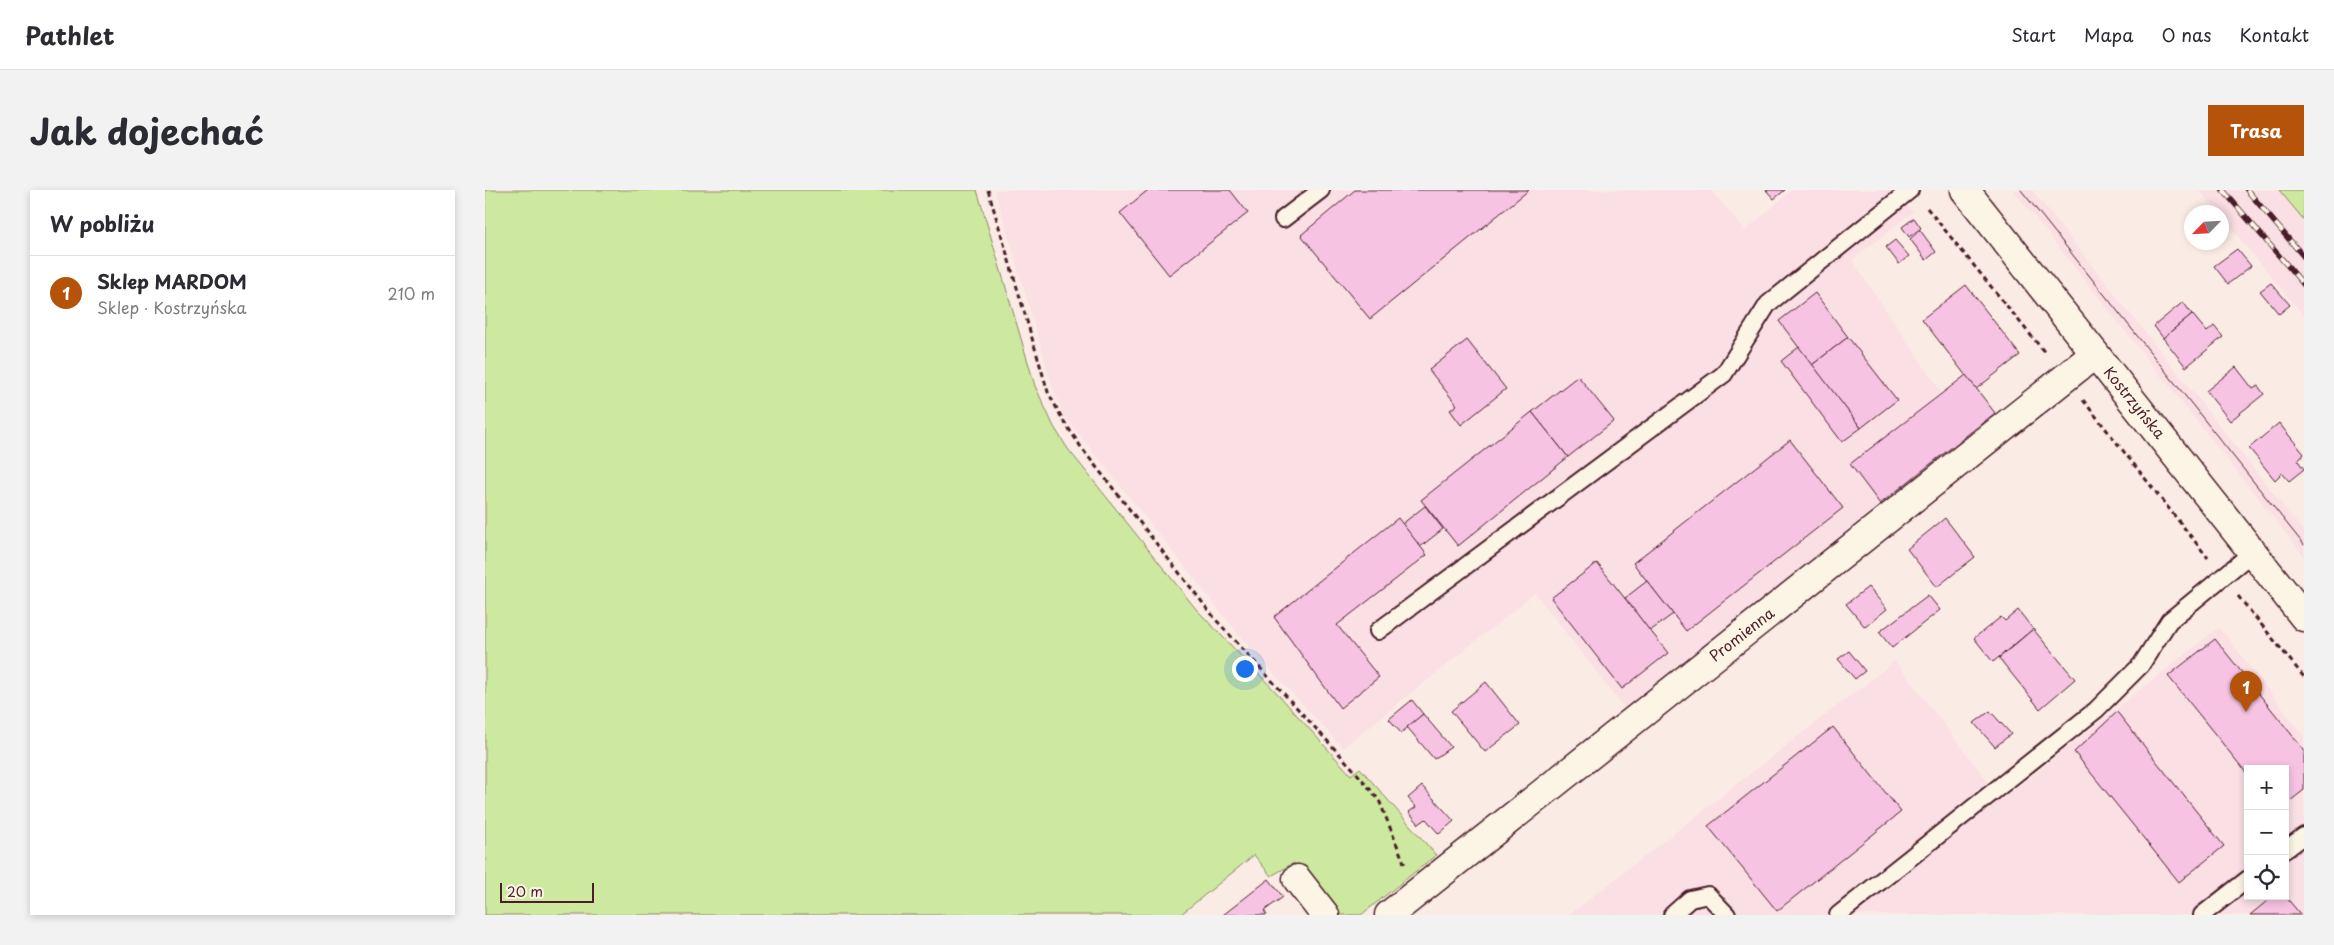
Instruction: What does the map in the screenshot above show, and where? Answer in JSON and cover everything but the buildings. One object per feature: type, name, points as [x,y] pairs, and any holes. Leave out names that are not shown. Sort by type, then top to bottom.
[{"type":"street","name":"Kostrzyńska","points":[[1965,190],[2304,617]]},
{"type":"street","name":"Promienna","points":[[1389,915],[2095,354]]},
{"type":"street","points":[[1297,879],[1325,915]]},
{"type":"lane","points":[[1283,219],[1321,190]]},
{"type":"lane","points":[[1378,631],[1724,374],[1769,304],[1910,190]]},
{"type":"lane","points":[[1838,915],[2095,710],[2141,665],[2169,621],[2253,552]]},
{"type":"lane","points":[[2289,847],[2304,836]]},
{"type":"lane","points":[[2202,915],[2244,883]]},
{"type":"lane","points":[[1671,915],[1690,899],[1708,895],[1727,915]]},
{"type":"path","points":[[988,190],[1048,392],[1063,420],[1083,450],[1217,621],[1355,771],[1379,800],[1416,894]]},
{"type":"path","points":[[1924,205],[2304,677]]},
{"type":"shaded area","points":[[995,190],[1712,190],[1745,231],[1792,190],[1895,190],[1913,212],[1852,260],[1942,393],[1850,464],[1880,504],[1624,708],[1535,593],[1343,748],[1243,640],[1063,414],[1052,385]]},
{"type":"shaded area","points":[[2013,190],[2032,190],[2304,532],[2304,556]]},
{"type":"shaded area","points":[[2199,190],[2304,190],[2304,316],[2229,225],[2229,205],[2212,205]]},
{"type":"shaded area","points":[[2219,627],[2304,736],[2304,915],[1569,915],[1895,661],[2002,800]]},
{"type":"green space","points":[[485,190],[977,190],[1035,386],[1054,427],[1068,449],[1196,609],[1277,693],[1351,775],[1360,768],[1436,855],[1361,915],[1335,915],[1294,863],[1271,876],[1254,855],[1180,915],[485,915]]},
{"type":"green space","points":[[2279,190],[2304,190],[2304,220]]},
{"type":"tram line","points":[[2021,190],[2304,545]]},
{"type":"railway","points":[[2223,190],[2304,285]]},
{"type":"railway","points":[[2247,190],[2304,257]]},
{"type":"place","name":"Sklep MARDOM","points":[[2246,712]]}]
